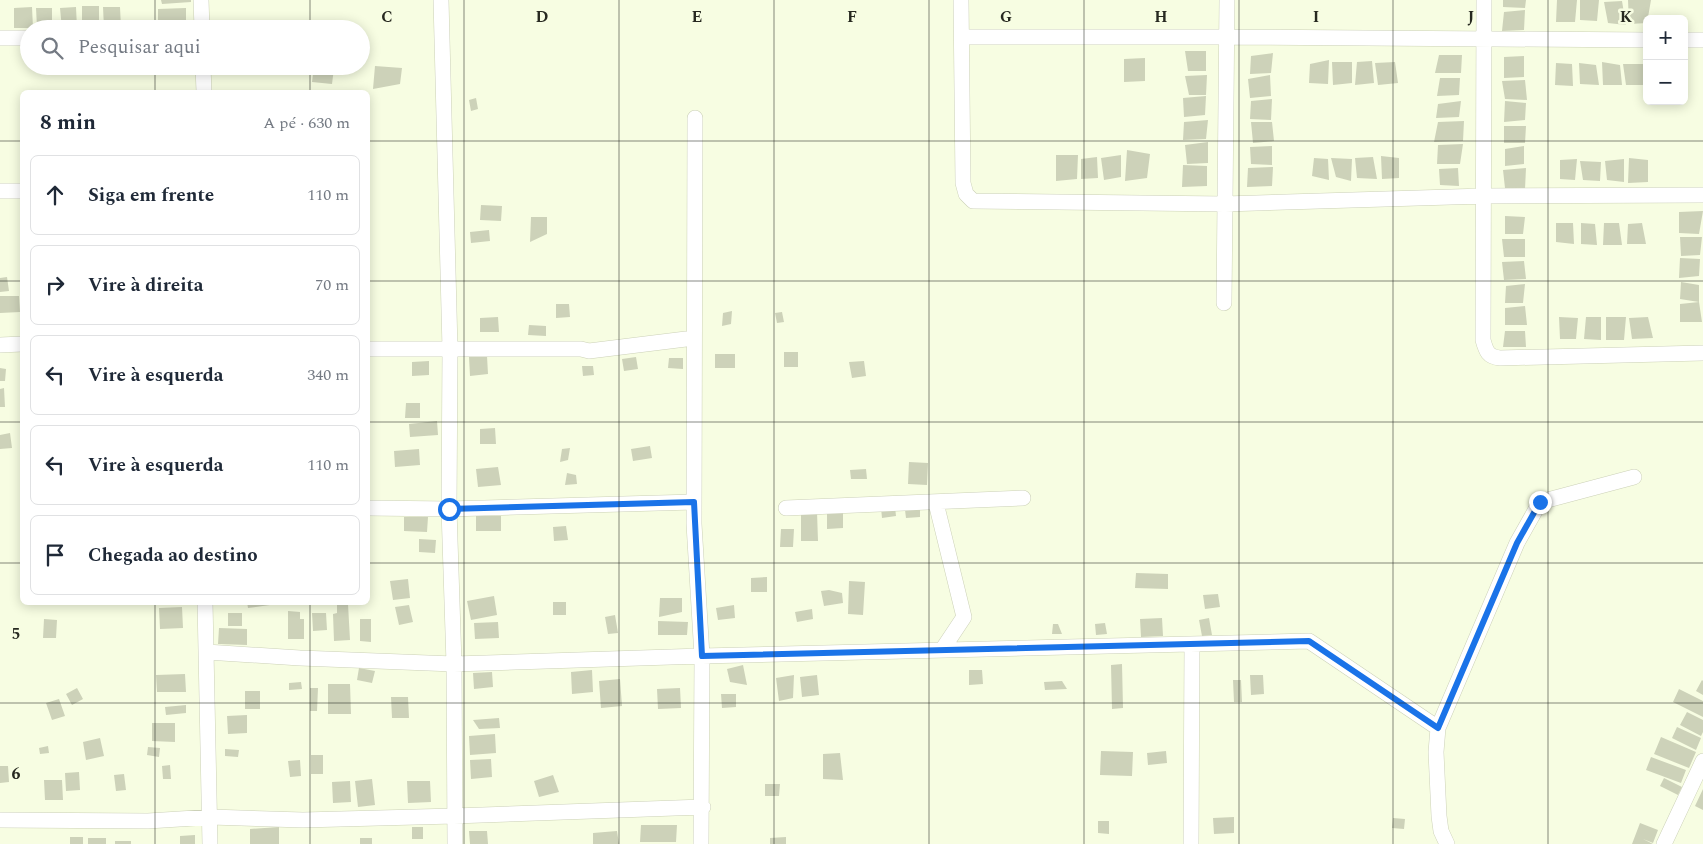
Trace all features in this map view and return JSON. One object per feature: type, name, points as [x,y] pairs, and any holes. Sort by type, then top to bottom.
[{"type":"street","points":[[201,0],[202,20]]},
{"type":"street","points":[[441,0],[450,349],[449,509],[454,664],[454,844]]},
{"type":"street","points":[[961,0],[963,183],[966,194],[973,201],[1225,204],[1484,196],[1703,195]]},
{"type":"street","points":[[1224,304],[1227,0]]},
{"type":"street","points":[[1484,0],[1483,340],[1488,354],[1500,358],[1703,353]]},
{"type":"street","points":[[962,37],[1643,40]]},
{"type":"street","points":[[0,38],[20,38]]},
{"type":"street","points":[[1688,40],[1703,40]]},
{"type":"street","points":[[203,75],[204,90]]},
{"type":"street","points":[[695,118],[694,502],[702,656],[701,844]]},
{"type":"street","points":[[0,190],[20,190]]},
{"type":"street","points":[[370,349],[581,349],[589,351],[694,338]]},
{"type":"street","points":[[0,345],[20,344]]},
{"type":"street","points":[[1447,844],[1441,830],[1439,816],[1436,752],[1437,726],[1517,543],[1540,502],[1634,477]]},
{"type":"street","points":[[786,508],[1023,498]]},
{"type":"street","points":[[370,508],[449,509],[694,502]]},
{"type":"street","points":[[936,503],[964,617],[942,650]]},
{"type":"street","points":[[205,605],[211,817],[210,844]]},
{"type":"street","points":[[206,652],[454,664],[1309,641],[1437,726]]},
{"type":"street","points":[[1191,844],[1192,644]]},
{"type":"street","points":[[1664,844],[1703,761]]},
{"type":"street","points":[[0,820],[148,821],[211,817],[303,820],[702,807]]},
{"type":"building","points":[[161,0],[191,0],[191,2],[162,4]]},
{"type":"building","points":[[1503,0],[1526,0],[1525,8],[1503,7]]},
{"type":"building","points":[[1557,0],[1577,0],[1575,22],[1556,22]]},
{"type":"building","points":[[1580,0],[1599,0],[1597,21],[1580,20]]},
{"type":"building","points":[[1628,0],[1651,0],[1648,15],[1643,15],[1643,23],[1629,24]]},
{"type":"building","points":[[1622,1],[1626,25],[1608,23],[1604,2]]},
{"type":"building","points":[[82,6],[99,6],[99,20],[82,20]]},
{"type":"building","points":[[32,7],[33,20],[20,20],[20,28],[14,28],[14,8]]},
{"type":"building","points":[[76,7],[77,20],[61,20],[60,8]]},
{"type":"building","points":[[103,7],[120,7],[121,20],[104,20]]},
{"type":"building","points":[[36,8],[52,8],[52,20],[37,20]]},
{"type":"building","points":[[186,8],[186,20],[158,20],[158,9]]},
{"type":"building","points":[[1525,10],[1524,30],[1502,31],[1504,12]]},
{"type":"building","points":[[1185,51],[1206,51],[1206,71],[1188,71]]},
{"type":"building","points":[[1273,53],[1271,73],[1250,74],[1251,56]]},
{"type":"building","points":[[1439,55],[1462,55],[1461,73],[1435,73]]},
{"type":"building","points":[[1524,56],[1524,77],[1504,78],[1504,57]]},
{"type":"building","points":[[1145,58],[1145,81],[1124,82],[1124,59]]},
{"type":"building","points":[[1329,60],[1328,84],[1309,83],[1310,64]]},
{"type":"building","points":[[1372,61],[1374,83],[1355,85],[1357,62]]},
{"type":"building","points":[[1332,62],[1352,62],[1352,83],[1333,85]]},
{"type":"building","points":[[1395,62],[1398,83],[1378,85],[1375,63]]},
{"type":"building","points":[[1602,62],[1620,65],[1622,85],[1603,85]]},
{"type":"building","points":[[1556,63],[1572,64],[1573,86],[1555,85]]},
{"type":"building","points":[[1579,63],[1596,65],[1599,85],[1580,84]]},
{"type":"building","points":[[1623,64],[1643,64],[1643,85],[1626,85]]},
{"type":"building","points":[[375,66],[402,68],[400,84],[373,89]]},
{"type":"building","points":[[313,75],[333,75],[332,84],[312,82]]},
{"type":"building","points":[[1207,75],[1206,95],[1189,95],[1185,76]]},
{"type":"building","points":[[1270,75],[1271,96],[1250,98],[1248,79]]},
{"type":"building","points":[[1440,78],[1460,78],[1459,95],[1437,96]]},
{"type":"building","points":[[1525,80],[1527,100],[1505,99],[1502,81]]},
{"type":"building","points":[[1206,96],[1205,115],[1184,117],[1183,98]]},
{"type":"building","points":[[476,98],[478,109],[471,111],[469,100]]},
{"type":"building","points":[[1272,99],[1271,120],[1250,119],[1251,101]]},
{"type":"building","points":[[1461,101],[1459,117],[1436,118],[1438,104]]},
{"type":"building","points":[[1505,101],[1526,103],[1525,120],[1504,122]]},
{"type":"building","points":[[1208,120],[1206,139],[1183,140],[1184,122]]},
{"type":"building","points":[[1464,121],[1463,141],[1434,142],[1438,122]]},
{"type":"building","points":[[1251,122],[1272,122],[1274,141],[1253,143]]},
{"type":"building","points":[[1504,126],[1526,126],[1525,143],[1504,143]]},
{"type":"building","points":[[1208,142],[1208,163],[1187,164],[1185,145]]},
{"type":"building","points":[[1463,144],[1460,164],[1437,164],[1438,145]]},
{"type":"building","points":[[1272,146],[1272,165],[1251,164],[1250,147]]},
{"type":"building","points":[[1524,146],[1524,164],[1505,166],[1505,149]]},
{"type":"building","points":[[1127,150],[1150,154],[1147,178],[1125,181]]},
{"type":"building","points":[[1056,155],[1078,155],[1077,179],[1056,181]]},
{"type":"building","points":[[1121,155],[1121,177],[1104,180],[1101,158]]},
{"type":"building","points":[[1381,156],[1399,158],[1399,178],[1382,179]]},
{"type":"building","points":[[1097,157],[1098,178],[1081,179],[1081,159]]},
{"type":"building","points":[[1373,157],[1377,179],[1357,178],[1355,158]]},
{"type":"building","points":[[1314,158],[1328,159],[1329,180],[1312,176]]},
{"type":"building","points":[[1331,158],[1352,159],[1351,181],[1336,177]]},
{"type":"building","points":[[1629,158],[1648,160],[1648,182],[1628,183]]},
{"type":"building","points":[[1577,159],[1575,180],[1560,179],[1560,160]]},
{"type":"building","points":[[1624,159],[1624,182],[1607,180],[1605,161]]},
{"type":"building","points":[[1580,161],[1601,162],[1600,181],[1583,180]]},
{"type":"building","points":[[1183,165],[1207,166],[1207,186],[1182,187]]},
{"type":"building","points":[[1273,167],[1272,186],[1247,187],[1248,168]]},
{"type":"building","points":[[1458,168],[1459,186],[1440,185],[1439,169]]},
{"type":"building","points":[[1526,168],[1525,189],[1505,188],[1503,170]]},
{"type":"building","points":[[481,205],[502,206],[501,221],[480,220]]},
{"type":"building","points":[[1703,211],[1699,234],[1679,233],[1679,212]]},
{"type":"building","points":[[1505,216],[1525,217],[1523,234],[1505,234]]},
{"type":"building","points":[[531,217],[547,217],[547,234],[530,242]]},
{"type":"building","points":[[1556,223],[1573,223],[1574,244],[1556,242]]},
{"type":"building","points":[[1581,223],[1595,224],[1597,245],[1581,244]]},
{"type":"building","points":[[1604,223],[1619,223],[1622,245],[1603,245]]},
{"type":"building","points":[[1642,223],[1646,244],[1627,244],[1628,224]]},
{"type":"building","points":[[489,230],[490,241],[471,243],[470,232]]},
{"type":"building","points":[[1680,237],[1702,237],[1700,255],[1681,256]]},
{"type":"building","points":[[1502,239],[1525,239],[1525,257],[1504,257]]},
{"type":"building","points":[[1680,258],[1700,259],[1699,276],[1679,278]]},
{"type":"building","points":[[1524,261],[1526,279],[1504,280],[1502,262]]},
{"type":"building","points":[[7,277],[9,291],[0,292],[0,278]]},
{"type":"building","points":[[1681,282],[1699,285],[1699,302],[1680,299]]},
{"type":"building","points":[[1525,284],[1523,303],[1505,303],[1506,286]]},
{"type":"building","points":[[0,296],[19,296],[20,312],[0,313]]},
{"type":"building","points":[[1699,302],[1702,322],[1680,322],[1680,304]]},
{"type":"building","points":[[556,304],[569,304],[570,317],[556,318]]},
{"type":"building","points":[[1525,306],[1527,325],[1505,325],[1505,308]]},
{"type":"building","points":[[732,311],[731,324],[722,326],[723,313]]},
{"type":"building","points":[[782,312],[784,322],[777,323],[775,313]]},
{"type":"building","points":[[498,317],[499,332],[480,332],[480,318]]},
{"type":"building","points":[[1559,317],[1578,318],[1576,339],[1560,339]]},
{"type":"building","points":[[1586,317],[1601,317],[1601,340],[1584,339]]},
{"type":"building","points":[[1606,317],[1626,317],[1624,340],[1606,340]]},
{"type":"building","points":[[1648,317],[1653,338],[1632,339],[1629,318]]},
{"type":"building","points":[[529,325],[546,326],[546,336],[528,335]]},
{"type":"building","points":[[1505,331],[1525,331],[1526,347],[1503,347]]},
{"type":"building","points":[[784,352],[798,352],[798,367],[784,367]]},
{"type":"building","points":[[715,354],[735,354],[735,368],[715,368]]},
{"type":"building","points":[[487,356],[488,374],[470,376],[469,357]]},
{"type":"building","points":[[636,357],[638,369],[624,371],[622,359]]},
{"type":"building","points":[[669,358],[683,358],[683,369],[668,368]]},
{"type":"building","points":[[429,361],[429,375],[412,376],[412,362]]},
{"type":"building","points":[[864,361],[866,376],[852,378],[849,362]]},
{"type":"building","points":[[582,366],[593,366],[594,375],[583,376]]},
{"type":"building","points":[[0,368],[6,369],[5,381],[0,381]]},
{"type":"building","points":[[4,388],[5,407],[0,407],[0,389]]},
{"type":"building","points":[[406,403],[420,403],[420,418],[405,418]]},
{"type":"building","points":[[437,421],[438,435],[410,437],[409,424]]},
{"type":"building","points":[[495,428],[496,444],[480,444],[480,429]]},
{"type":"building","points":[[10,433],[12,448],[0,449],[0,435]]},
{"type":"building","points":[[650,446],[652,458],[633,461],[631,449]]},
{"type":"building","points":[[570,448],[568,460],[560,462],[562,449]]},
{"type":"building","points":[[419,449],[420,465],[395,467],[394,451]]},
{"type":"building","points":[[909,462],[928,463],[927,485],[908,484]]},
{"type":"building","points":[[498,467],[501,485],[478,487],[476,469]]},
{"type":"building","points":[[866,469],[867,479],[851,479],[850,470]]},
{"type":"building","points":[[567,473],[576,475],[577,484],[565,485]]},
{"type":"building","points":[[895,507],[896,516],[882,518],[881,508]]},
{"type":"building","points":[[920,508],[920,517],[906,518],[905,510]]},
{"type":"building","points":[[801,512],[817,512],[818,541],[801,541]]},
{"type":"building","points":[[827,512],[843,512],[843,528],[827,529]]},
{"type":"building","points":[[476,516],[501,516],[501,531],[476,531]]},
{"type":"building","points":[[404,517],[428,517],[427,532],[404,531]]},
{"type":"building","points":[[566,526],[568,540],[554,541],[553,527]]},
{"type":"building","points":[[781,529],[794,529],[793,547],[780,547]]},
{"type":"building","points":[[419,539],[436,540],[435,553],[419,552]]},
{"type":"building","points":[[1136,573],[1168,574],[1168,589],[1135,588]]},
{"type":"building","points":[[767,577],[767,592],[751,592],[751,578]]},
{"type":"building","points":[[408,579],[410,598],[393,600],[390,581]]},
{"type":"building","points":[[849,581],[865,582],[863,615],[848,614]]},
{"type":"building","points":[[829,590],[842,593],[843,603],[824,606],[821,591]]},
{"type":"building","points":[[1218,594],[1220,607],[1205,609],[1203,595]]},
{"type":"building","points":[[494,596],[497,615],[471,620],[467,601]]},
{"type":"building","points":[[660,598],[682,598],[682,612],[659,617]]},
{"type":"building","points":[[553,602],[566,602],[566,615],[553,615]]},
{"type":"building","points":[[248,605],[270,605],[248,608]]},
{"type":"building","points":[[337,605],[348,605],[350,640],[334,641],[333,614],[337,613]]},
{"type":"building","points":[[409,605],[413,622],[399,625],[395,607]]},
{"type":"building","points":[[734,605],[735,618],[718,620],[716,608]]},
{"type":"building","points":[[182,607],[183,628],[160,629],[159,608]]},
{"type":"building","points":[[812,609],[813,619],[797,622],[795,612]]},
{"type":"building","points":[[288,611],[300,612],[300,619],[304,619],[304,639],[288,639]]},
{"type":"building","points":[[228,613],[242,613],[242,626],[228,626]]},
{"type":"building","points":[[312,613],[326,613],[327,630],[313,631]]},
{"type":"building","points":[[615,615],[618,633],[608,634],[605,617]]},
{"type":"building","points":[[1162,618],[1163,636],[1141,637],[1140,619]]},
{"type":"building","points":[[1209,618],[1212,635],[1202,636],[1199,620]]},
{"type":"building","points":[[44,619],[57,620],[56,638],[43,638]]},
{"type":"building","points":[[360,619],[371,619],[371,642],[360,641]]},
{"type":"building","points":[[658,621],[688,622],[687,635],[658,635]]},
{"type":"building","points":[[498,622],[499,638],[475,639],[474,623]]},
{"type":"building","points":[[1105,623],[1107,634],[1096,635],[1095,624]]},
{"type":"building","points":[[1053,624],[1058,624],[1062,634],[1052,634]]},
{"type":"building","points":[[219,628],[247,629],[247,645],[218,644]]},
{"type":"building","points":[[1122,664],[1123,708],[1112,709],[1111,665]]},
{"type":"building","points":[[743,665],[747,685],[730,682],[727,669]]},
{"type":"building","points":[[359,668],[375,671],[372,683],[357,680]]},
{"type":"building","points":[[592,670],[593,692],[572,694],[571,672]]},
{"type":"building","points":[[969,670],[982,670],[983,684],[969,685]]},
{"type":"building","points":[[492,672],[493,687],[474,689],[473,673]]},
{"type":"building","points":[[185,674],[186,692],[157,692],[156,675]]},
{"type":"building","points":[[794,675],[793,698],[779,701],[776,678]]},
{"type":"building","points":[[817,675],[819,695],[802,697],[800,677]]},
{"type":"building","points":[[1250,675],[1263,675],[1264,694],[1251,695]]},
{"type":"building","points":[[620,679],[622,706],[601,708],[599,681]]},
{"type":"building","points":[[1233,680],[1241,680],[1242,702],[1234,702]]},
{"type":"building","points":[[1062,681],[1067,689],[1045,690],[1044,682]]},
{"type":"building","points":[[1703,681],[1703,695],[1696,691]]},
{"type":"building","points":[[301,682],[302,689],[289,690],[289,683]]},
{"type":"building","points":[[328,684],[350,684],[351,714],[328,714]]},
{"type":"building","points":[[77,688],[83,699],[72,705],[66,694]]},
{"type":"building","points":[[310,688],[318,688],[317,711],[310,711]]},
{"type":"building","points":[[680,688],[681,708],[658,709],[657,689]]},
{"type":"building","points":[[1679,689],[1703,701],[1703,717],[1673,702]]},
{"type":"building","points":[[245,691],[260,691],[260,709],[245,709]]},
{"type":"building","points":[[721,694],[736,694],[736,707],[722,708]]},
{"type":"building","points":[[391,697],[408,697],[409,718],[392,718]]},
{"type":"building","points":[[59,699],[65,716],[52,720],[46,703]]},
{"type":"building","points":[[186,705],[186,713],[166,715],[165,707]]},
{"type":"building","points":[[1687,712],[1703,720],[1701,736],[1680,725]]},
{"type":"building","points":[[247,715],[247,733],[228,734],[227,716]]},
{"type":"building","points":[[499,718],[500,728],[479,729],[473,720]]},
{"type":"building","points":[[152,723],[175,723],[175,742],[152,741]]},
{"type":"building","points":[[1677,727],[1701,738],[1696,750],[1672,738]]},
{"type":"building","points":[[495,734],[496,753],[470,755],[469,736]]},
{"type":"building","points":[[1661,737],[1696,752],[1689,768],[1654,754]]},
{"type":"building","points":[[100,738],[104,756],[86,760],[83,742]]},
{"type":"building","points":[[48,746],[49,753],[40,754],[39,748]]},
{"type":"building","points":[[148,747],[160,748],[159,757],[147,755]]},
{"type":"building","points":[[225,749],[239,750],[238,757],[225,756]]},
{"type":"building","points":[[1101,751],[1133,752],[1132,776],[1100,775]]},
{"type":"building","points":[[1166,751],[1167,763],[1148,765],[1147,753]]},
{"type":"building","points":[[840,753],[843,780],[823,779],[823,754]]},
{"type":"building","points":[[311,755],[323,755],[323,774],[311,774]]},
{"type":"building","points":[[1651,757],[1686,770],[1681,783],[1646,770]]},
{"type":"building","points":[[491,759],[492,777],[471,779],[470,760]]},
{"type":"building","points":[[300,760],[301,776],[290,777],[288,761]]},
{"type":"building","points":[[170,765],[171,779],[163,779],[162,766]]},
{"type":"building","points":[[0,766],[8,766],[9,782],[0,783]]},
{"type":"building","points":[[79,772],[80,790],[66,791],[65,773]]},
{"type":"building","points":[[124,774],[126,790],[116,791],[114,775]]},
{"type":"building","points":[[553,775],[559,792],[539,797],[534,781]]},
{"type":"building","points":[[1664,778],[1682,787],[1678,795],[1660,786]]},
{"type":"building","points":[[372,779],[375,805],[358,807],[355,781]]},
{"type":"building","points":[[44,780],[62,780],[63,800],[45,800]]},
{"type":"building","points":[[350,781],[351,802],[333,803],[332,782]]},
{"type":"building","points":[[407,781],[430,781],[431,802],[408,803]]},
{"type":"building","points":[[765,784],[780,784],[779,796],[765,796]]},
{"type":"building","points":[[1703,789],[1703,810],[1695,806]]},
{"type":"building","points":[[1234,817],[1234,833],[1214,834],[1213,818]]},
{"type":"building","points":[[1393,818],[1405,819],[1404,829],[1392,828]]},
{"type":"building","points":[[1098,821],[1109,821],[1109,834],[1098,833]]},
{"type":"building","points":[[1640,823],[1658,830],[1653,843],[1643,839],[1653,844],[1632,844]]},
{"type":"building","points":[[641,825],[677,825],[676,842],[640,842]]},
{"type":"building","points":[[279,827],[279,844],[250,844],[250,829]]},
{"type":"building","points":[[412,827],[423,827],[423,839],[412,839]]},
{"type":"building","points":[[469,831],[487,831],[488,844],[470,844]]},
{"type":"building","points":[[617,831],[619,844],[593,844],[593,833]]},
{"type":"building","points":[[195,835],[195,844],[180,844],[180,836]]},
{"type":"building","points":[[70,837],[83,837],[83,844],[70,844]]},
{"type":"building","points":[[786,837],[786,844],[770,844],[770,838]]},
{"type":"building","points":[[88,838],[106,838],[106,844],[88,844]]},
{"type":"building","points":[[360,838],[372,838],[372,844],[360,844]]},
{"type":"building","points":[[115,841],[131,841],[131,844],[115,844]]},
{"type":"route","points":[[449,509],[694,502],[702,656],[1309,641],[1438,728],[1517,543],[1540,502]]}]
